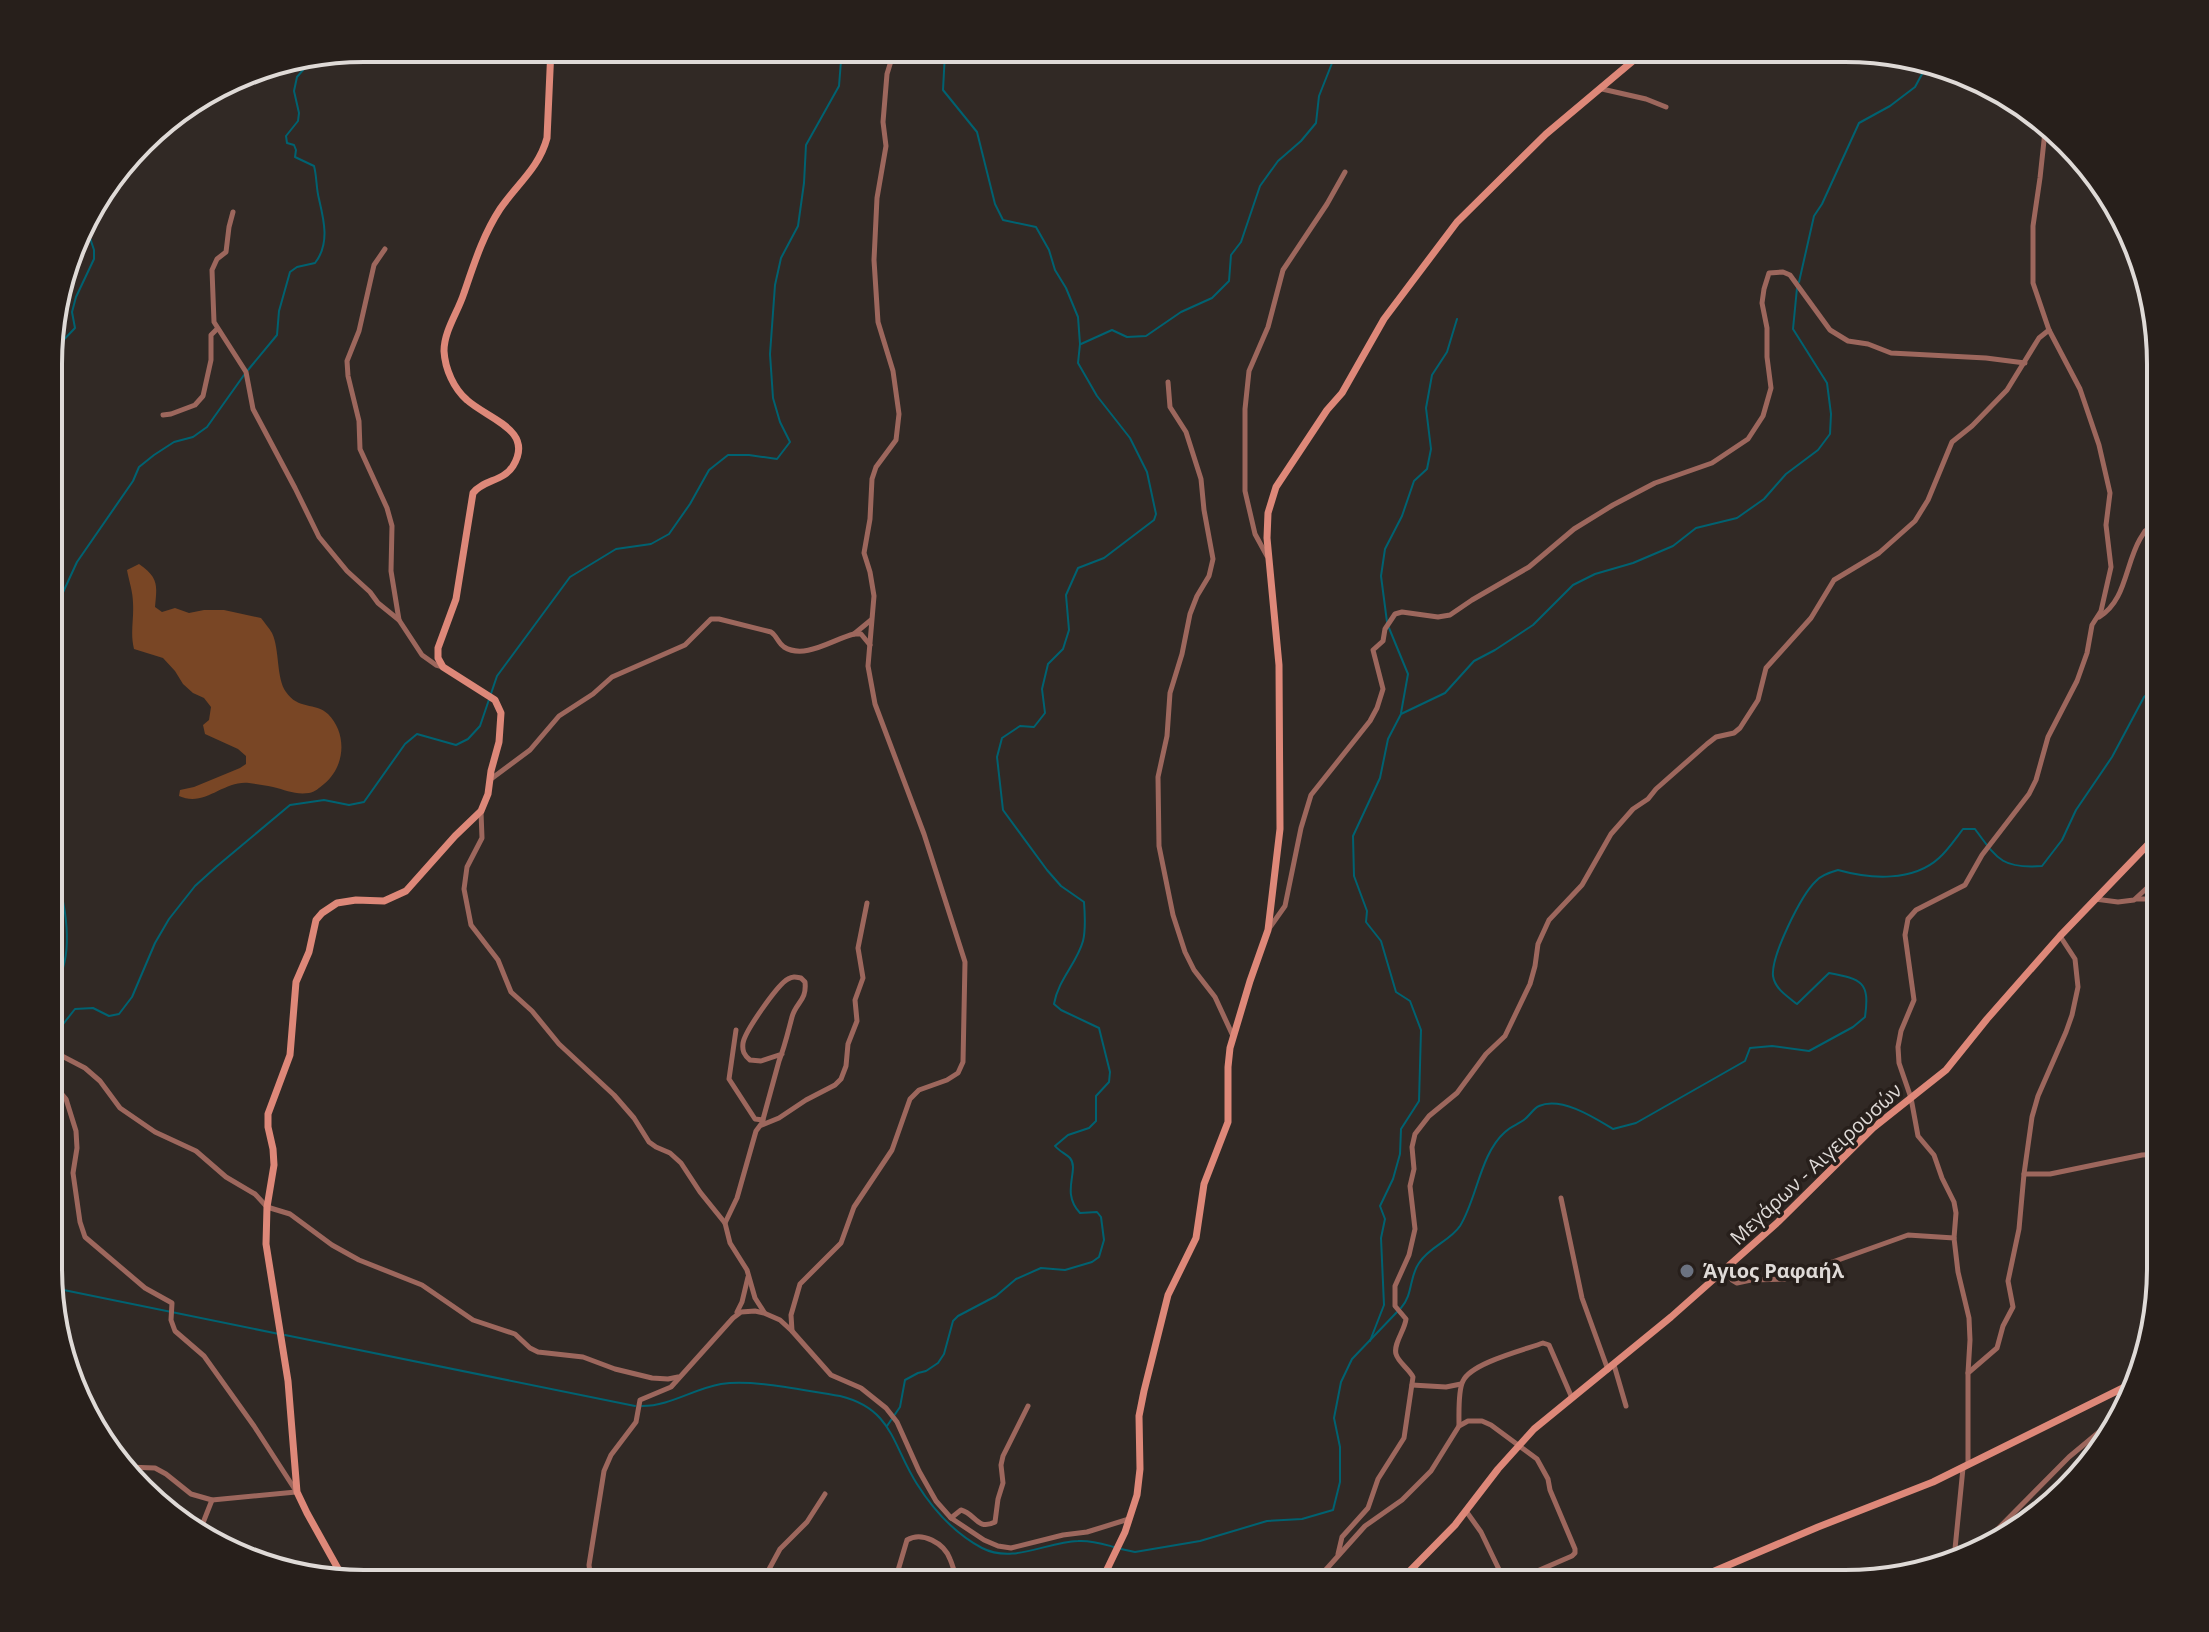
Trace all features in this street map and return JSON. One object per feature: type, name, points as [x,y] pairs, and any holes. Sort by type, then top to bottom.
[{"type":"street","points":[[443,667],[438,658],[438,648],[456,599],[472,496],[478,487],[511,470],[519,445],[512,432],[470,403],[457,389],[446,365],[446,338],[474,261],[491,225],[507,200],[531,173],[545,147],[550,62]]},
{"type":"street","points":[[792,1331],[798,1288],[841,1243],[854,1207],[892,1150],[910,1099],[924,1087],[958,1073],[963,1062],[965,962],[924,834],[875,704],[868,666],[874,591],[864,553],[872,479],[876,467],[894,444],[899,414],[893,371],[878,322],[874,269],[877,198],[886,146],[883,122],[891,62]]},
{"type":"street","points":[[1107,1570],[1125,1532],[1139,1488],[1139,1416],[1160,1324],[1173,1281],[1196,1238],[1207,1174],[1228,1122],[1228,1067],[1233,1037],[1268,930],[1280,829],[1279,665],[1267,557],[1268,513],[1276,487],[1327,410],[1342,393],[1378,330],[1412,280],[1457,222],[1546,134],[1632,62]]},
{"type":"street","points":[[1601,89],[1666,107]]},
{"type":"street","points":[[2045,137],[2034,213],[2033,278],[2049,330],[2080,389],[2096,433],[2109,488],[2106,525],[2111,567],[2098,618]]},
{"type":"street","points":[[1267,557],[1255,534],[1245,491],[1245,409],[1249,371],[1268,327],[1283,270],[1345,172]]},
{"type":"street","points":[[233,212],[226,252],[217,259],[212,270],[214,322],[246,372],[253,409],[319,537],[347,571],[399,620],[422,655],[495,700],[500,708],[499,742],[481,811],[406,891],[384,901],[337,903],[322,913],[316,920],[309,952],[296,982],[290,1055],[268,1114],[274,1165],[267,1207],[266,1244],[290,1394],[297,1492]]},
{"type":"street","points":[[385,249],[374,265],[347,367],[359,421],[360,449],[392,526],[391,571],[399,620]]},
{"type":"street","points":[[1268,930],[1285,906],[1311,795],[1377,708],[1383,685],[1373,650],[1383,641],[1392,616],[1402,612],[1438,617],[1450,615],[1529,567],[1574,529],[1613,505],[1655,483],[1712,463],[1748,439],[1763,416],[1771,388],[1762,303],[1769,273],[1790,275],[1830,330],[1848,341],[1868,344],[1891,353],[2025,363]]},
{"type":"street","points":[[163,415],[195,405],[203,396],[211,360],[211,335],[217,329]]},
{"type":"street","points":[[1338,1554],[1342,1537],[1368,1508],[1376,1482],[1404,1438],[1412,1385],[1411,1371],[1396,1355],[1406,1319],[1394,1303],[1395,1283],[1409,1255],[1415,1229],[1410,1186],[1415,1134],[1429,1116],[1457,1093],[1486,1054],[1505,1036],[1530,984],[1538,944],[1549,920],[1582,885],[1611,834],[1633,809],[1651,797],[1707,744],[1740,728],[1758,700],[1766,668],[1816,611],[1840,575],[1879,553],[1915,521],[1928,500],[1949,446],[1996,402],[2014,380],[2039,338],[2049,330]]},
{"type":"street","points":[[1168,382],[1170,407],[1186,432],[1201,479],[1213,559],[1209,576],[1190,614],[1170,693],[1167,736],[1158,777],[1158,838],[1173,915],[1185,952],[1194,970],[1215,997],[1233,1037]]},
{"type":"street","points":[[1955,1549],[1966,1467],[1969,1318],[1958,1272],[1954,1202],[1934,1155],[1918,1136],[1911,1098],[1899,1063],[1898,1047],[1914,1000],[1905,939],[1908,919],[1921,907],[1965,885],[1982,855],[2024,803],[2036,780],[2048,737],[2077,681],[2087,653],[2092,625],[2117,600],[2140,539],[2147,530]]},
{"type":"street","points":[[490,779],[530,750],[559,716],[593,694],[612,677],[685,645],[711,619],[774,633],[784,647],[797,650],[813,649],[854,634],[872,620]]},
{"type":"street","points":[[854,634],[861,634],[870,645]]},
{"type":"street","points":[[481,811],[482,838],[466,873],[464,900],[471,925],[498,960],[508,988],[559,1044],[614,1095],[649,1142],[679,1160],[725,1223],[730,1243],[749,1276],[755,1298],[764,1313]]},
{"type":"street","name":"Μεγάρων - Αιγειρουσών","points":[[1411,1570],[1466,1511],[1534,1429],[1611,1368],[1725,1269],[1796,1205],[1861,1139],[1946,1070],[2060,936],[2147,845]]},
{"type":"street","points":[[2136,899],[2147,888]]},
{"type":"street","points":[[2094,899],[2118,902],[2147,899]]},
{"type":"street","points":[[736,1030],[729,1079],[755,1119],[762,1123],[779,1118],[835,1085],[846,1066],[848,1044],[857,1021],[856,995],[863,978],[858,948],[867,903]]},
{"type":"street","points":[[1968,1373],[1997,1348],[2003,1326],[2012,1311],[2008,1281],[2019,1229],[2034,1106],[2066,1032],[2076,998],[2077,965],[2060,936]]},
{"type":"street","points":[[725,1223],[736,1202],[754,1137],[762,1123],[782,1054],[794,1011],[805,996],[805,982],[801,978],[786,980],[760,1013],[744,1042],[743,1052],[750,1060],[761,1061],[782,1054]]},
{"type":"street","points":[[62,1056],[85,1068],[100,1081],[120,1108],[155,1132],[196,1151],[226,1177],[255,1194],[267,1207],[290,1214],[359,1260],[426,1287],[473,1320],[515,1334],[534,1351],[583,1357],[652,1378],[680,1376]]},
{"type":"street","points":[[62,1094],[76,1131],[77,1153],[73,1173],[85,1237],[145,1288],[169,1300],[172,1325],[204,1356],[254,1426],[297,1492],[338,1568]]},
{"type":"street","points":[[2024,1174],[2050,1174],[2147,1155]]},
{"type":"street","points":[[1561,1198],[1582,1298],[1626,1406]]},
{"type":"street","points":[[1725,1269],[1737,1283],[1780,1280],[1908,1235],[1954,1238]]},
{"type":"street","points":[[590,1570],[601,1484],[609,1457],[637,1419],[640,1400],[671,1387],[723,1332],[741,1305],[749,1276]]},
{"type":"street","points":[[733,1318],[746,1311],[764,1313],[780,1320],[831,1375],[868,1392],[894,1418],[931,1493],[951,1518],[984,1540],[1011,1548],[1129,1519]]},
{"type":"street","points":[[1459,1426],[1461,1384],[1467,1375],[1543,1343],[1549,1345],[1572,1398]]},
{"type":"street","points":[[1412,1385],[1446,1387],[1461,1384]]},
{"type":"street","points":[[1718,1570],[1966,1467],[2122,1388]]},
{"type":"street","points":[[951,1518],[961,1510],[982,1524],[995,1522],[1003,1483],[1003,1456],[1028,1406]]},
{"type":"street","points":[[1325,1570],[1365,1526],[1402,1500],[1431,1471],[1459,1426],[1468,1421],[1487,1423],[1542,1464],[1575,1551],[1572,1556],[1540,1570]]},
{"type":"street","points":[[2000,1527],[2069,1457],[2098,1433]]},
{"type":"street","points":[[137,1467],[155,1468],[191,1494],[212,1500],[297,1492]]},
{"type":"street","points":[[769,1570],[780,1549],[807,1522],[825,1494]]},
{"type":"street","points":[[203,1523],[212,1500]]},
{"type":"street","points":[[1466,1511],[1481,1532],[1500,1570]]},
{"type":"street","points":[[898,1570],[907,1540],[917,1535],[931,1540],[948,1554],[953,1570]]},
{"type":"street","points":[[1414,1567],[1417,1570]]},
{"type":"shaded area","points":[[139,564],[153,578],[155,607],[162,612],[175,608],[189,613],[224,610],[261,618],[272,633],[286,692],[301,704],[323,710],[338,730],[340,759],[324,784],[313,792],[295,793],[240,783],[197,799],[179,796],[180,790],[240,768],[246,764],[246,756],[205,734],[203,725],[209,720],[211,707],[204,698],[183,684],[163,658],[134,649],[133,599],[127,570]]},
{"type":"waterway","points":[[62,1026],[75,1009],[93,1008],[109,1016],[119,1014],[132,997],[169,919],[195,886],[290,805],[324,800],[349,805],[364,802],[405,744],[417,734],[456,745],[468,739],[480,726],[497,676],[570,577],[616,549],[651,544],[669,534],[709,470],[728,455],[777,459],[790,442],[773,398],[770,354],[775,285],[781,258],[798,226],[806,145],[839,86],[841,62]]},
{"type":"waterway","points":[[887,1426],[900,1407],[905,1380],[938,1363],[944,1354],[953,1321],[958,1316],[996,1296],[1016,1279],[1041,1268],[1065,1270],[1099,1257],[1104,1240],[1101,1217],[1097,1212],[1080,1213],[1074,1205],[1071,1197],[1072,1163],[1055,1146],[1068,1135],[1089,1128],[1096,1121],[1096,1096],[1109,1082],[1110,1072],[1099,1028],[1054,1004],[1059,987],[1083,941],[1084,902],[1061,886],[1003,810],[997,757],[1002,738],[1020,726],[1034,727],[1045,713],[1042,689],[1048,664],[1063,649],[1069,630],[1066,595],[1078,568],[1104,558],[1154,520],[1156,514],[1147,472],[1130,438],[1097,396],[1078,363],[1078,317],[1055,270],[1049,250],[1036,227],[1003,220],[995,204],[977,132],[943,90],[945,62]]},
{"type":"waterway","points":[[1081,344],[1112,330],[1127,337],[1146,336],[1181,312],[1212,298],[1229,281],[1231,255],[1241,242],[1260,186],[1278,161],[1316,123],[1319,96],[1332,62]]},
{"type":"waterway","points":[[248,370],[277,335],[279,311],[290,272],[315,263],[323,248],[324,223],[314,166],[295,157],[294,145],[287,143],[286,136],[298,121],[294,91],[297,77],[305,68]]},
{"type":"waterway","points":[[1799,282],[1814,216],[1859,123],[1890,106],[1915,87],[1923,72]]},
{"type":"waterway","points":[[63,340],[75,328],[72,312],[76,297],[94,259],[90,237]]},
{"type":"waterway","points":[[1370,1341],[1384,1305],[1381,1238],[1385,1219],[1380,1206],[1393,1179],[1400,1154],[1401,1129],[1419,1101],[1421,1030],[1410,1001],[1396,992],[1381,941],[1366,922],[1367,911],[1354,876],[1353,836],[1380,778],[1388,739],[1401,714],[1445,693],[1474,661],[1533,625],[1573,585],[1673,546],[1696,528],[1737,518],[1764,499],[1786,474],[1818,450],[1830,434],[1827,383],[1793,329],[1797,288]]},
{"type":"waterway","points":[[1387,622],[1381,576],[1385,549],[1402,516],[1414,481],[1427,469],[1431,449],[1426,408],[1432,375],[1447,352],[1457,319]]},
{"type":"waterway","points":[[62,594],[77,562],[133,481],[139,467],[174,442],[193,437],[207,427],[244,375]]},
{"type":"waterway","points":[[1389,628],[1408,674],[1401,713]]},
{"type":"waterway","points":[[1401,1308],[1419,1263],[1460,1226],[1484,1164],[1497,1141],[1537,1107],[1548,1104],[1567,1106],[1613,1129],[1636,1123],[1745,1061],[1750,1048],[1772,1046],[1809,1051],[1853,1027],[1865,1017],[1866,1005],[1865,989],[1856,980],[1829,973],[1797,1004],[1774,981],[1777,955],[1788,926],[1816,881],[1838,870],[1877,876],[1917,871],[1939,858],[1963,829],[1975,829],[1995,855],[2009,864],[2042,866],[2062,840],[2076,810],[2112,757],[2147,694]]},
{"type":"waterway","points":[[62,896],[67,941],[62,970]]},
{"type":"waterway","points":[[63,1290],[279,1334]]},
{"type":"waterway","points":[[1121,1549],[1135,1552],[1200,1541],[1267,1521],[1302,1519],[1333,1510],[1340,1482],[1340,1447],[1334,1418],[1341,1382],[1352,1359],[1397,1312]]},
{"type":"waterway","points":[[285,1335],[635,1406]]},
{"type":"waterway","points":[[642,1406],[662,1403],[711,1386],[734,1383],[764,1384],[840,1396],[858,1402],[881,1419],[930,1503],[954,1528],[982,1548],[1006,1554],[1083,1541],[1114,1547]]},
{"type":"place","name":"Άγιος Ραφαήλ","points":[[1687,1271]]}]
